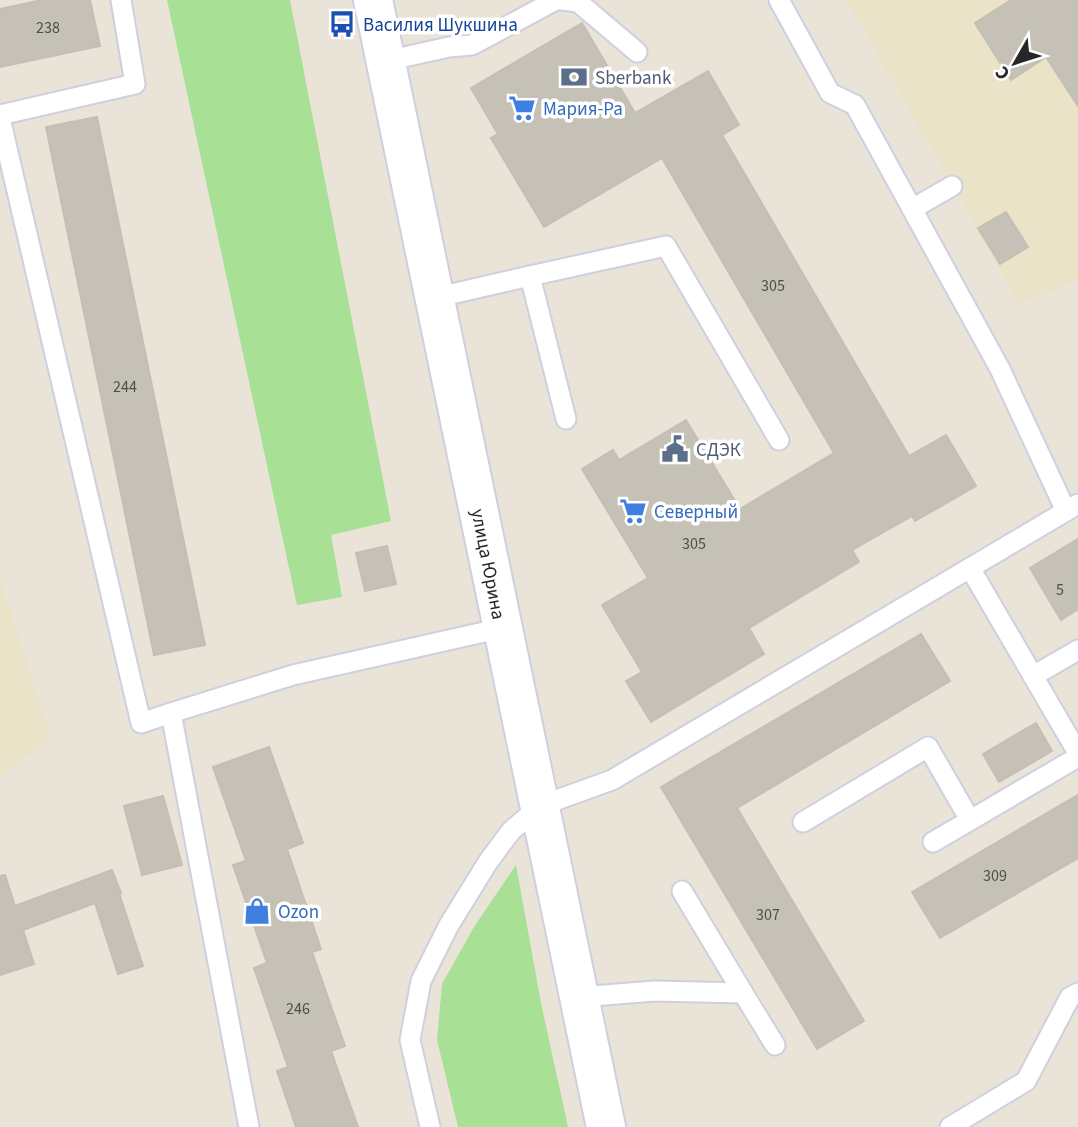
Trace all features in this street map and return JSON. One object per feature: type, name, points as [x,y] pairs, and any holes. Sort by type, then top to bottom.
[{"type":"street","name":"улица Юрина","points":[[373,0],[606,1127]]},
{"type":"lane","points":[[121,0],[135,84],[0,116],[142,723],[293,676],[502,628]]},
{"type":"lane","points":[[386,61],[449,47],[472,45],[556,0]]},
{"type":"lane","points":[[562,0],[578,2],[637,52]]},
{"type":"lane","points":[[430,1127],[410,1040],[421,981],[449,925],[488,862],[511,831],[540,806],[612,780],[1072,507],[1000,369],[855,105],[830,93],[779,0]]},
{"type":"lane","points":[[912,209],[952,186]]},
{"type":"lane","points":[[434,298],[666,246],[779,440]]},
{"type":"lane","points":[[530,276],[566,419]]},
{"type":"lane","points":[[933,842],[1078,755],[970,568]]},
{"type":"lane","points":[[1033,676],[1078,650]]},
{"type":"lane","points":[[171,713],[249,1127]]},
{"type":"lane","points":[[803,822],[928,747],[970,820]]},
{"type":"lane","points":[[682,891],[775,1045]]},
{"type":"lane","points":[[579,997],[655,991],[743,993]]},
{"type":"lane","points":[[950,1127],[1026,1081],[1070,997],[1078,993]]},
{"type":"shaded area","points":[[847,0],[1078,0],[1078,280],[1019,304]]},
{"type":"shaded area","points":[[0,578],[51,738],[0,777]]},
{"type":"green space","points":[[167,0],[290,0],[391,521],[331,535],[342,597],[297,605]]},
{"type":"green space","points":[[516,865],[541,1003],[568,1127],[458,1127],[437,1040],[442,984],[474,927]]},
{"type":"building","points":[[42,0],[90,0],[100,46],[0,67],[0,9]]},
{"type":"building","points":[[1011,0],[1078,0],[1078,106],[1046,57],[1011,80],[975,23]]},
{"type":"building","points":[[582,23],[635,113],[708,71],[739,125],[722,135],[909,456],[946,435],[976,486],[915,521],[912,516],[852,550],[859,562],[749,628],[764,654],[651,722],[626,681],[642,672],[602,605],[648,578],[582,469],[613,450],[619,460],[686,420],[740,509],[834,453],[662,158],[544,227],[491,138],[498,134],[471,88]]},
{"type":"building","points":[[97,117],[205,645],[154,655],[46,127]]},
{"type":"building","points":[[1006,212],[1028,247],[1000,264],[978,228]]},
{"type":"building","points":[[1078,539],[1078,609],[1061,620],[1030,568]]},
{"type":"building","points":[[387,546],[396,584],[365,591],[356,553]]},
{"type":"building","points":[[921,634],[950,681],[737,808],[864,1021],[817,1049],[661,787]]},
{"type":"building","points":[[1036,723],[1052,751],[999,782],[983,754]]},
{"type":"building","points":[[269,747],[303,843],[287,849],[321,949],[312,952],[345,1046],[331,1051],[358,1127],[296,1127],[277,1071],[288,1067],[254,968],[267,963],[233,865],[246,861],[213,767]]},
{"type":"building","points":[[1078,795],[1078,858],[940,938],[912,892]]},
{"type":"building","points":[[163,796],[182,865],[142,875],[124,806]]},
{"type":"building","points":[[112,870],[143,966],[118,974],[95,903],[23,930],[34,964],[0,975],[0,876],[5,875],[15,906]]},
{"type":"place","name":"Василия Шукшина","points":[[342,24]]},
{"type":"place","name":"Sberbank","points":[[574,77]]},
{"type":"place","name":"Мария-Ра","points":[[522,108]]},
{"type":"place","name":"СДЭК","points":[[675,449]]},
{"type":"place","name":"Северный","points":[[633,511]]},
{"type":"place","name":"Ozon","points":[[257,911]]}]
